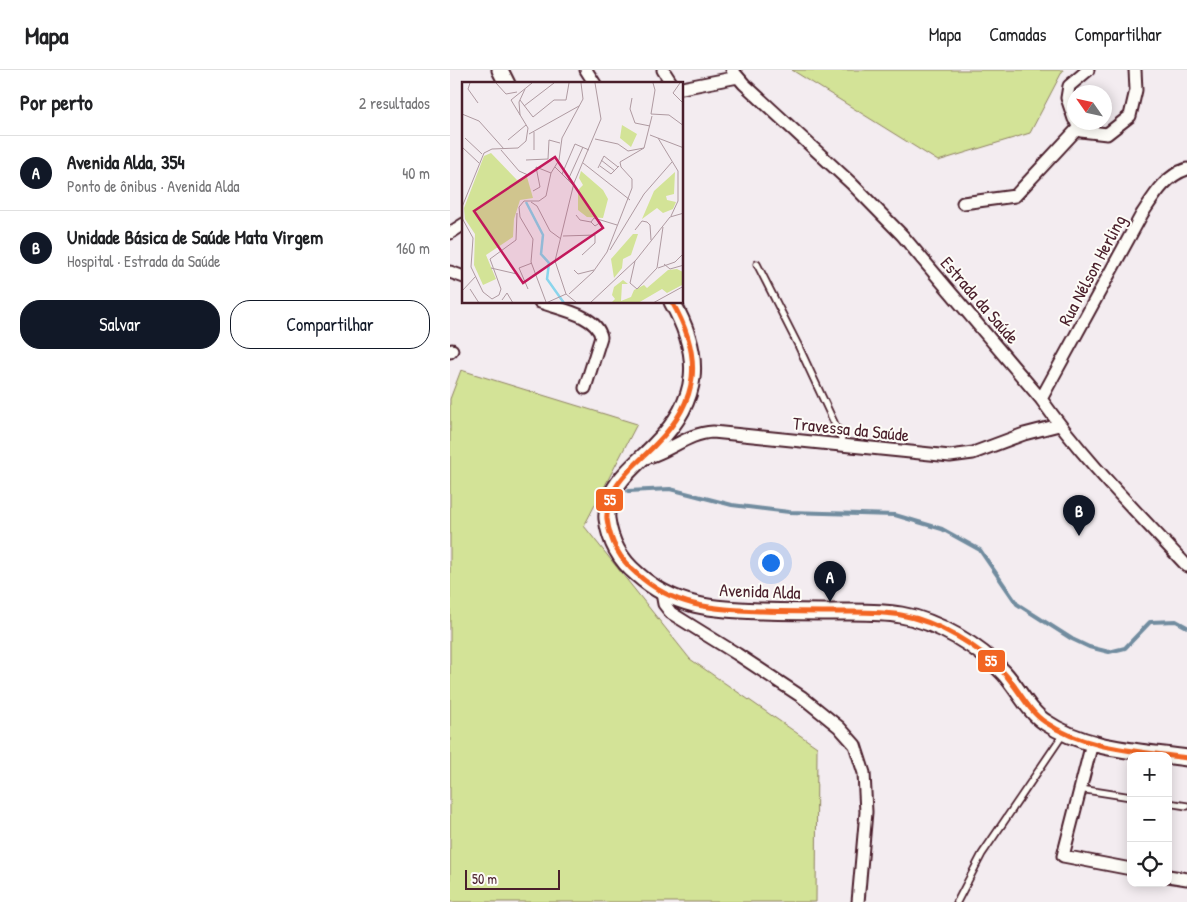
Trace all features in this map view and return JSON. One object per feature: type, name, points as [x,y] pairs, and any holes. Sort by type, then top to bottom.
[{"type":"street","points":[[500,70],[506,82]]},
{"type":"street","points":[[586,70],[594,82]]},
{"type":"street","points":[[664,70],[671,82]]},
{"type":"street","points":[[1070,85],[1088,70]]},
{"type":"street","points":[[1080,130],[1107,134],[1130,116],[1136,90],[1135,70]]},
{"type":"street","points":[[684,87],[735,73]]},
{"type":"street","name":"Estrada da Saúde","points":[[735,73],[851,183],[902,235],[1041,399],[1059,425],[1187,566]]},
{"type":"street","points":[[963,203],[1015,196],[1070,130]]},
{"type":"street","name":"Rua Nélson Herling","points":[[1041,399],[1142,214],[1160,187],[1177,172],[1187,169]]},
{"type":"street","points":[[450,233],[462,225]]},
{"type":"street","points":[[450,272],[462,276]]},
{"type":"street","points":[[546,304],[583,317],[595,323],[600,330],[601,337],[584,388]]},
{"type":"street","name":"Avenida Alda","points":[[673,304],[683,322],[692,352],[693,376],[690,394],[673,427],[616,488],[608,502],[607,516],[611,536],[619,554],[630,568],[662,593],[686,602],[718,610],[882,612],[903,615],[922,621],[947,631],[976,648],[1003,672],[1043,721],[1064,733],[1092,743],[1187,758]]},
{"type":"street","name":"Travessa da Saúde","points":[[642,459],[652,457],[701,432],[950,456],[973,453],[1024,434],[1059,425]]},
{"type":"street","points":[[662,593],[664,604],[671,613],[738,654],[802,697],[839,727],[855,746],[864,773],[866,812],[858,902]]},
{"type":"street","points":[[1092,743],[1063,856],[1127,868]]},
{"type":"street","points":[[1172,877],[1187,879]]},
{"type":"lane","points":[[757,264],[844,446]]},
{"type":"lane","points":[[957,902],[982,854],[1064,733]]},
{"type":"lane","points":[[1080,789],[1127,797]]},
{"type":"lane","points":[[1172,804],[1187,806]]},
{"type":"green space","points":[[792,70],[1063,70],[1030,133],[938,161]]},
{"type":"green space","points":[[461,370],[637,424],[584,526],[690,659],[817,747],[816,902],[450,902],[450,399]]},
{"type":"waterway","points":[[628,491],[670,489],[732,505],[789,512],[895,515],[942,529],[980,550],[1017,604],[1072,639],[1089,647],[1109,652],[1125,648],[1150,622],[1176,621],[1187,627]]},
{"type":"transit line","name":"55","points":[[673,304],[689,341],[692,359],[692,377],[689,394],[671,427],[627,472],[617,485],[608,505],[608,527],[613,542],[631,569],[666,594],[681,600],[711,607],[762,611],[882,613],[915,618],[957,636],[982,653],[1004,673],[1028,706],[1039,717],[1061,731],[1095,744],[1113,748],[1187,758]]},
{"type":"place","name":"Unidade Básica de Saúde Mata Virgem","points":[[1079,536]]},
{"type":"place","name":"Avenida Alda, 354","points":[[830,602]]}]
